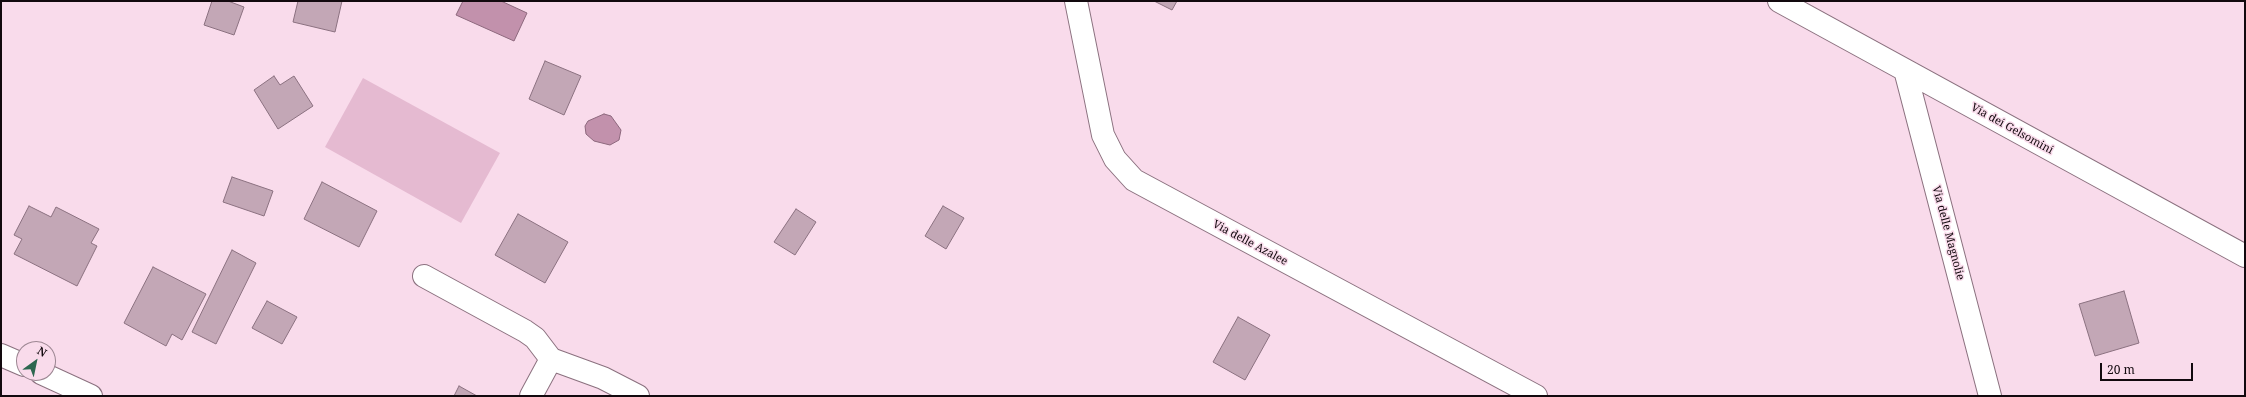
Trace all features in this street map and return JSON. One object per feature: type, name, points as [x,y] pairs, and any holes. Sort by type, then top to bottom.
[{"type":"street","name":"Via delle Azalee","points":[[1076,1],[1103,136],[1115,160],[1129,175],[1142,185],[1536,396]]},
{"type":"street","name":"Via dei Gelsomini","points":[[1779,1],[2245,256]]},
{"type":"street","name":"Via delle Magnolie","points":[[1905,70],[1990,396]]},
{"type":"street","points":[[424,276],[525,331],[535,338],[551,359],[603,378],[638,396]]},
{"type":"street","points":[[1,355],[16,362]]},
{"type":"street","points":[[531,396],[551,359]]},
{"type":"street","points":[[56,380],[91,396]]},
{"type":"shaded area","points":[[463,1],[501,1],[527,13],[514,41],[456,15]]},
{"type":"shaded area","points":[[363,78],[500,153],[461,223],[325,147]]},
{"type":"shaded area","points":[[604,114],[611,116],[621,130],[619,140],[610,145],[594,141],[586,134],[585,126],[588,121]]},
{"type":"building","points":[[212,1],[228,1],[244,7],[234,35],[204,25]]},
{"type":"building","points":[[298,1],[342,1],[335,32],[293,22]]},
{"type":"building","points":[[1154,1],[1177,1],[1172,10]]},
{"type":"building","points":[[545,61],[581,76],[564,115],[529,99]]},
{"type":"building","points":[[274,76],[280,85],[294,76],[313,106],[278,129],[254,90]]},
{"type":"building","points":[[232,177],[273,191],[264,216],[223,202]]},
{"type":"building","points":[[322,182],[377,211],[359,247],[304,219]]},
{"type":"building","points":[[29,206],[51,217],[56,207],[99,229],[91,243],[97,246],[77,286],[14,254],[22,239],[14,235]]},
{"type":"building","points":[[943,206],[964,218],[946,249],[925,236]]},
{"type":"building","points":[[796,209],[816,222],[795,255],[774,242]]},
{"type":"building","points":[[518,214],[568,242],[545,283],[495,255]]},
{"type":"building","points":[[232,250],[256,263],[216,344],[192,332]]},
{"type":"building","points":[[153,267],[206,294],[182,340],[172,334],[166,346],[124,323]]},
{"type":"building","points":[[2124,291],[2139,343],[2095,356],[2079,304]]},
{"type":"building","points":[[267,301],[297,317],[282,344],[252,328]]},
{"type":"building","points":[[1238,317],[1270,335],[1245,380],[1213,362]]},
{"type":"building","points":[[459,386],[477,396],[454,396]]}]
